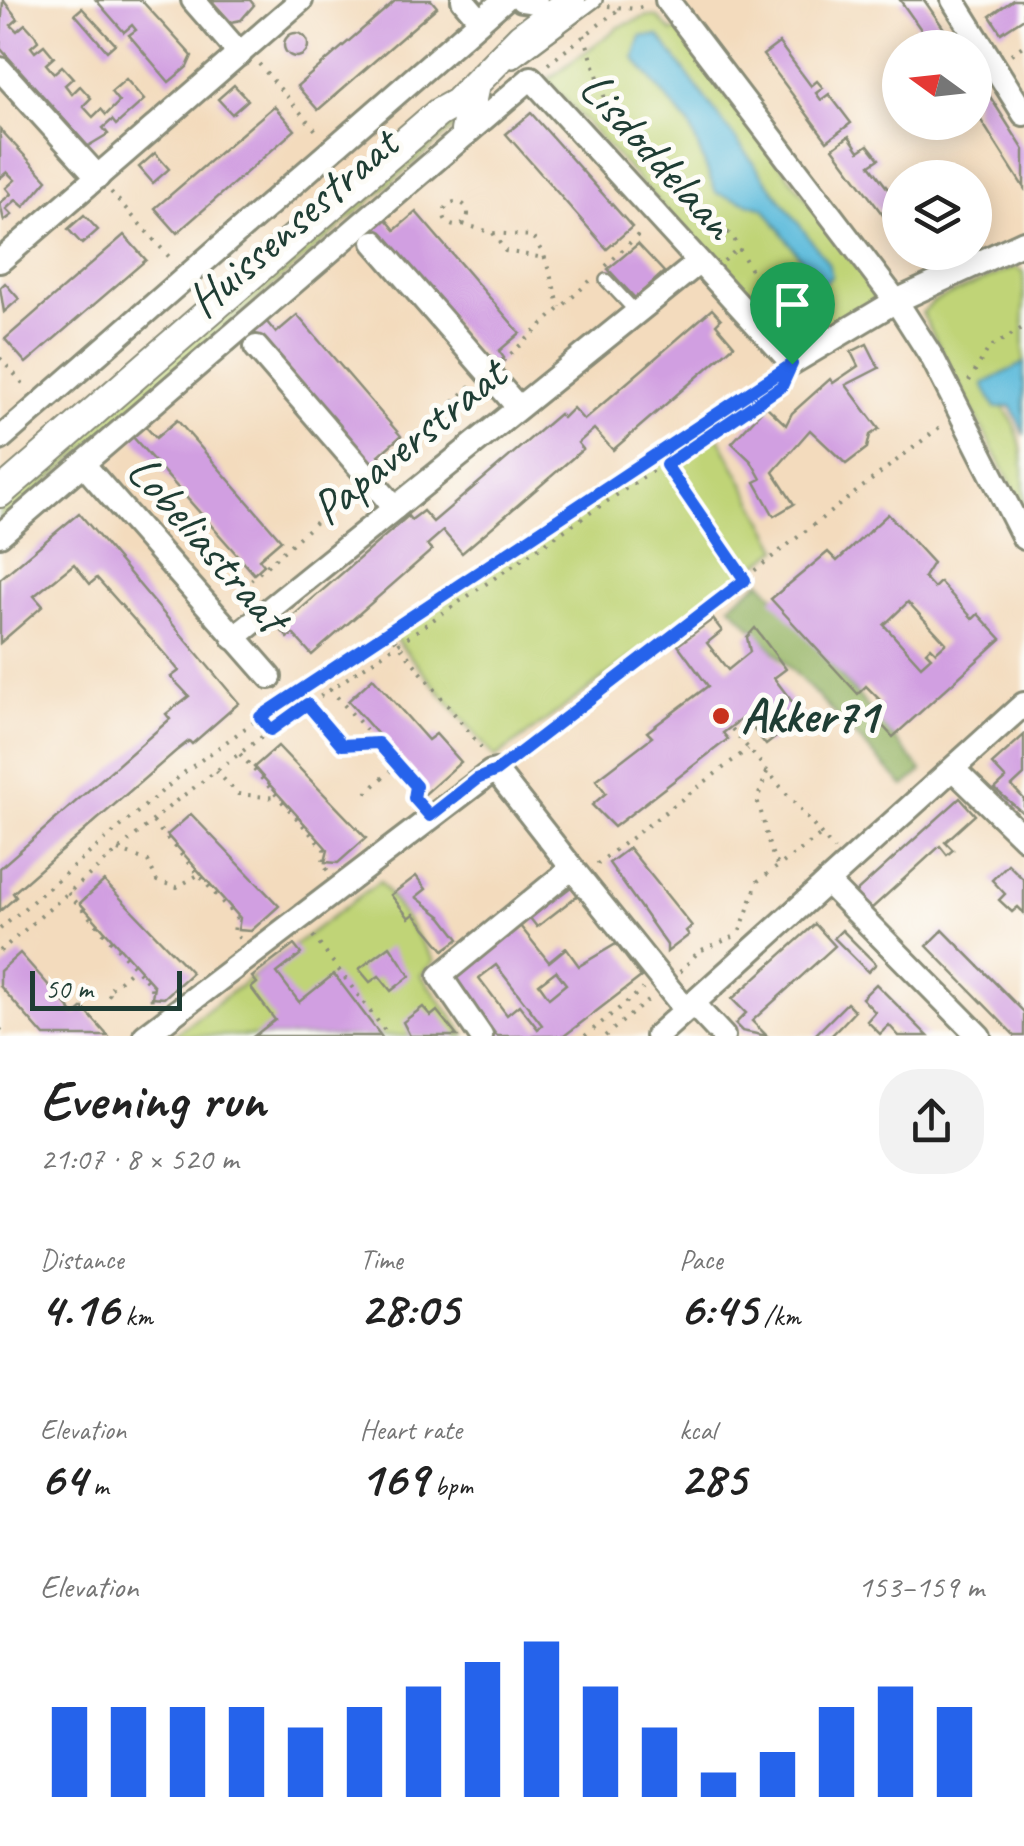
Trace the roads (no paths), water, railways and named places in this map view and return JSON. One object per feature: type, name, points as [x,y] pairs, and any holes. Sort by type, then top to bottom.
[{"type":"street","points":[[193,0],[243,52]]},
{"type":"street","points":[[0,261],[301,0]]},
{"type":"street","points":[[463,0],[480,20]]},
{"type":"street","name":"Huissensestraat","points":[[0,438],[504,0]]},
{"type":"street","name":"Huissensestraat","points":[[0,493],[475,85],[521,37],[570,0]]},
{"type":"street","name":"Lisdoddelaan","points":[[667,0],[896,301],[956,403],[1024,538]]},
{"type":"street","points":[[952,0],[1024,114]]},
{"type":"street","name":"Huissensestraat","points":[[438,113],[450,92],[532,1]]},
{"type":"street","points":[[0,69],[98,177]]},
{"type":"street","name":"Huissensestraat","points":[[0,535],[464,131],[531,78]]},
{"type":"street","name":"Lisdoddelaan","points":[[531,78],[792,364],[896,301]]},
{"type":"street","points":[[464,131],[475,85]]},
{"type":"street","points":[[374,242],[518,406]]},
{"type":"street","points":[[896,301],[1024,242]]},
{"type":"street","name":"Papaverstraat","points":[[234,638],[698,264]]},
{"type":"street","points":[[256,347],[394,508]]},
{"type":"street","name":"Lobeliastraat","points":[[83,464],[270,677]]},
{"type":"street","points":[[658,1036],[1024,704]]},
{"type":"street","points":[[953,769],[1024,838]]},
{"type":"street","points":[[154,1029],[477,779],[496,771],[662,982],[724,1036]]},
{"type":"street","points":[[481,1036],[440,976],[575,874]]},
{"type":"street","points":[[827,882],[980,1036]]},
{"type":"lane","name":"Huissensestraat","points":[[475,85],[596,0]]},
{"type":"lane","points":[[606,280],[637,312]]},
{"type":"water","points":[[641,36],[659,36],[828,263],[832,276],[821,286],[764,208],[716,193],[690,126],[634,58]]},
{"type":"water","points":[[1024,363],[1024,435],[1011,406],[995,408],[983,384]]},
{"type":"place","name":"Akker71","points":[[721,716]]}]
